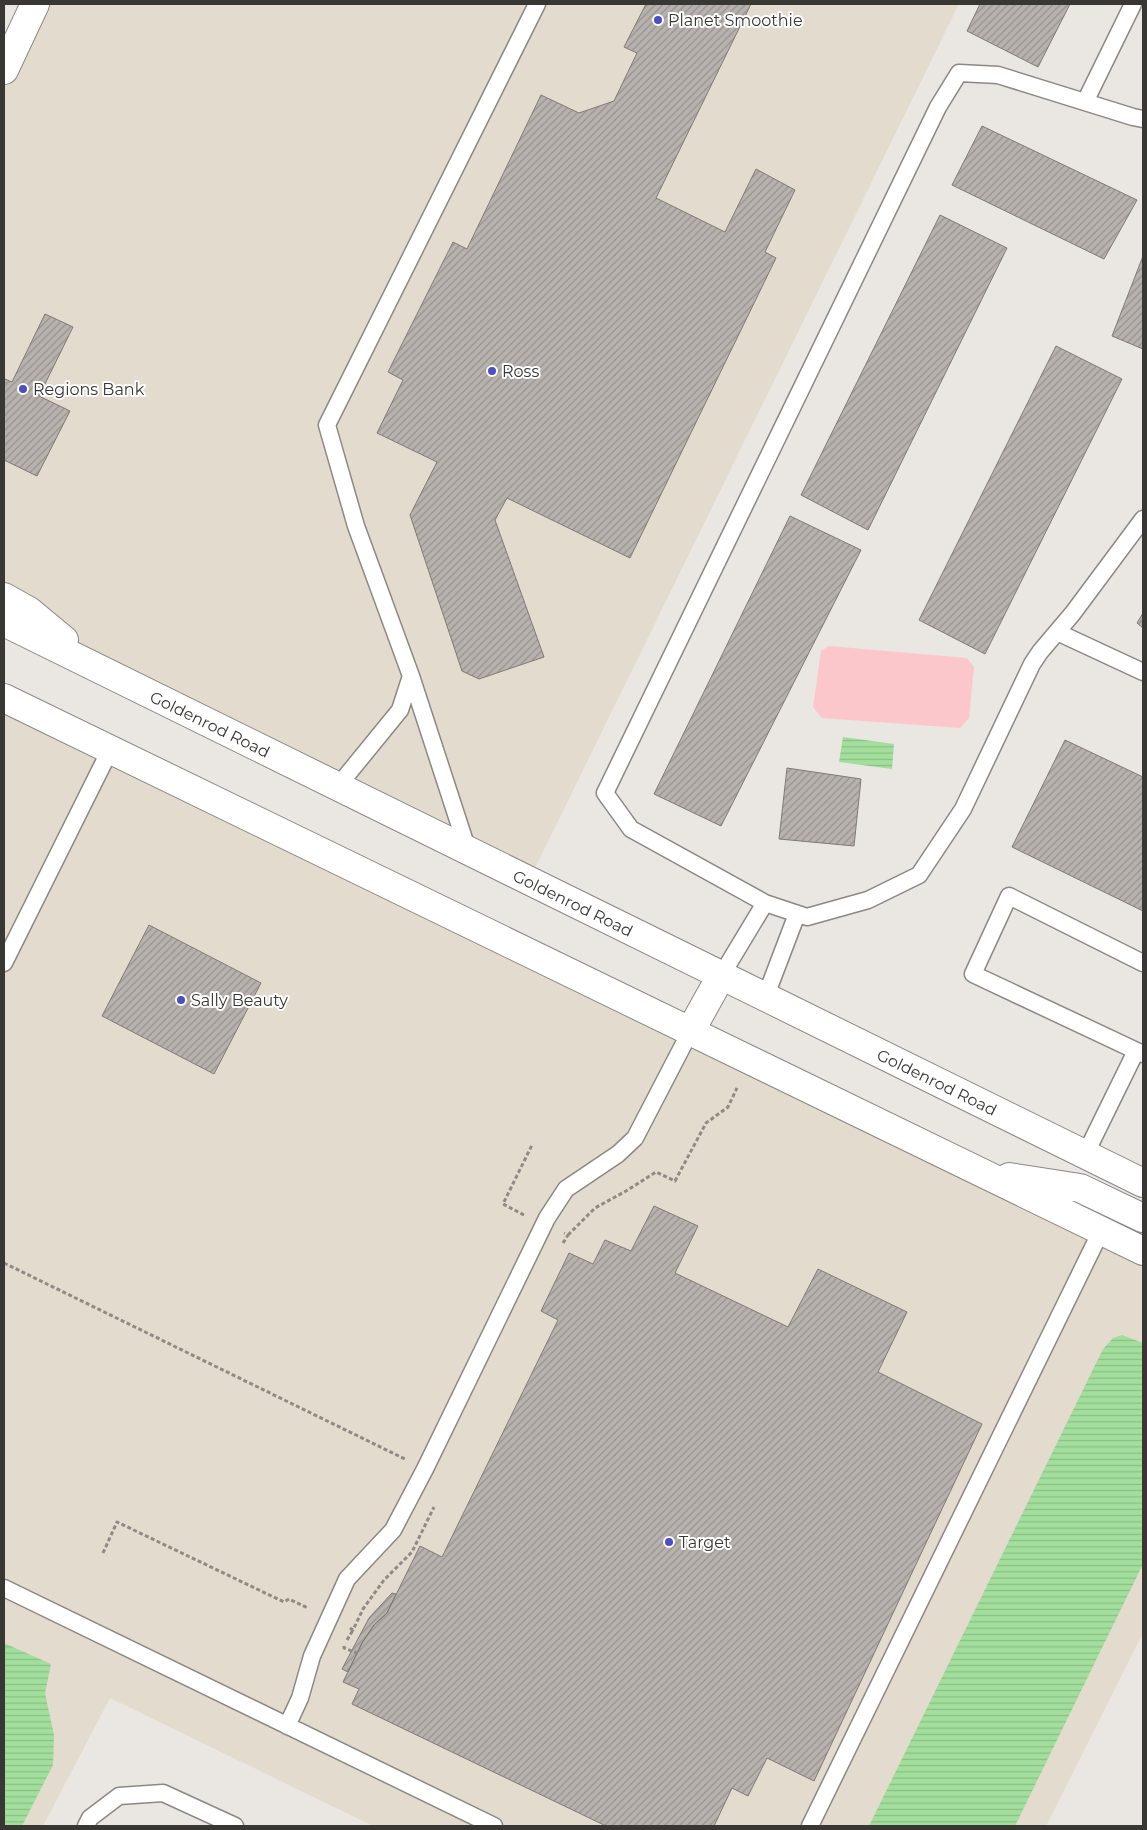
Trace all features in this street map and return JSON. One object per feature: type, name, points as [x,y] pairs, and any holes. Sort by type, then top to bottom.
[{"type":"main road","points":[[4,70],[34,4]]},
{"type":"main road","points":[[4,597],[29,611],[100,670]]},
{"type":"main road","name":"Goldenrod Road","points":[[4,622],[1143,1183]]},
{"type":"main road","points":[[4,698],[1143,1251]]},
{"type":"main road","points":[[691,1030],[720,976]]},
{"type":"main road","points":[[981,1172],[1080,1188],[1143,1218]]},
{"type":"lane","points":[[468,851],[411,676],[356,526],[327,425],[537,4]]},
{"type":"lane","points":[[1085,102],[1133,4]]},
{"type":"lane","points":[[1143,119],[998,75],[959,73],[938,107],[605,793],[632,829],[765,903],[807,917],[868,900],[919,875],[964,809],[1032,664],[1073,614],[1143,518]]},
{"type":"lane","points":[[1057,632],[1143,672]]},
{"type":"lane","points":[[338,786],[400,710],[411,676]]},
{"type":"lane","points":[[4,963],[110,750]]},
{"type":"lane","points":[[1085,1155],[1140,1052],[973,974],[1009,896],[1143,963]]},
{"type":"lane","points":[[720,976],[765,903]]},
{"type":"lane","points":[[765,998],[797,914]]},
{"type":"lane","points":[[286,1726],[300,1698],[312,1656],[347,1579],[393,1530],[425,1469],[544,1224],[566,1189],[618,1154],[634,1138],[691,1030]]},
{"type":"lane","points":[[810,1826],[1101,1231]]},
{"type":"lane","points":[[4,1588],[494,1826]]},
{"type":"lane","points":[[86,1826],[90,1818],[120,1796],[163,1793],[235,1826]]},
{"type":"path","points":[[560,1248],[568,1235],[595,1208],[656,1172],[675,1182],[706,1122],[728,1107],[736,1088]]},
{"type":"path","points":[[532,1145],[503,1204],[568,1235]]},
{"type":"path","points":[[4,1263],[425,1469]]},
{"type":"path","points":[[356,1653],[344,1648],[363,1609],[384,1580],[412,1552],[436,1504]]},
{"type":"path","points":[[103,1553],[117,1522],[284,1602],[289,1599],[353,1630]]},
{"type":"shaded area","points":[[25,4],[959,4],[535,868],[4,613],[4,45]]},
{"type":"shaded area","points":[[829,646],[967,658],[974,667],[969,718],[960,728],[822,718],[813,707],[821,651]]},
{"type":"shaded area","points":[[4,700],[1143,1257],[1143,1633],[1046,1826],[373,1826],[110,1698],[43,1826],[4,1826]]},
{"type":"shaded area","points":[[843,737],[894,744],[892,769],[839,762]]},
{"type":"shaded area","points":[[1122,1335],[1143,1343],[1143,1564],[1015,1826],[869,1826],[1103,1349],[1113,1338]]},
{"type":"shaded area","points":[[4,1643],[51,1664],[45,1693],[54,1735],[53,1765],[22,1826],[4,1826]]},
{"type":"building","points":[[646,4],[751,4],[656,198],[725,232],[756,169],[795,190],[765,252],[776,258],[630,558],[507,498],[495,520],[544,657],[479,679],[462,671],[410,515],[437,462],[377,433],[403,380],[388,372],[453,242],[467,249],[541,95],[579,113],[614,101],[637,53],[624,47]]},
{"type":"building","points":[[980,4],[1070,4],[1038,67],[967,31]]},
{"type":"building","points":[[982,126],[1137,200],[1104,259],[952,185]]},
{"type":"building","points":[[940,215],[1007,248],[868,530],[801,495]]},
{"type":"building","points":[[1143,256],[1143,349],[1112,336]]},
{"type":"building","name":"Regions Bank","points":[[45,314],[73,327],[39,396],[70,411],[37,476],[4,460],[4,381],[5,379],[12,382]]},
{"type":"building","points":[[1056,346],[1122,379],[985,654],[919,620]]},
{"type":"building","points":[[790,516],[861,550],[721,826],[654,794]]},
{"type":"building","points":[[1143,613],[1143,628],[1137,623]]},
{"type":"building","points":[[1065,740],[1143,777],[1143,911],[1012,847]]},
{"type":"building","points":[[787,768],[861,779],[854,846],[779,839]]},
{"type":"building","name":"Sally Beauty","points":[[149,925],[261,983],[214,1074],[102,1016]]},
{"type":"building","points":[[654,1206],[698,1226],[675,1273],[788,1327],[818,1269],[907,1312],[878,1372],[982,1424],[814,1781],[767,1758],[748,1796],[732,1788],[714,1826],[606,1826],[352,1704],[359,1689],[343,1682],[362,1643],[374,1625],[387,1613],[420,1546],[442,1557],[558,1320],[541,1311],[569,1253],[593,1264],[605,1240],[631,1251]]},
{"type":"building","points":[[392,1593],[396,1594],[387,1613],[374,1625],[362,1643],[348,1672],[342,1669],[369,1618]]},
{"type":"place","name":"Planet Smoothie","points":[[658,20]]},
{"type":"place","name":"Ross","points":[[492,371]]},
{"type":"place","name":"Regions Bank","points":[[23,389]]},
{"type":"place","name":"Sally Beauty","points":[[181,1000]]},
{"type":"place","name":"Target","points":[[669,1542]]}]
